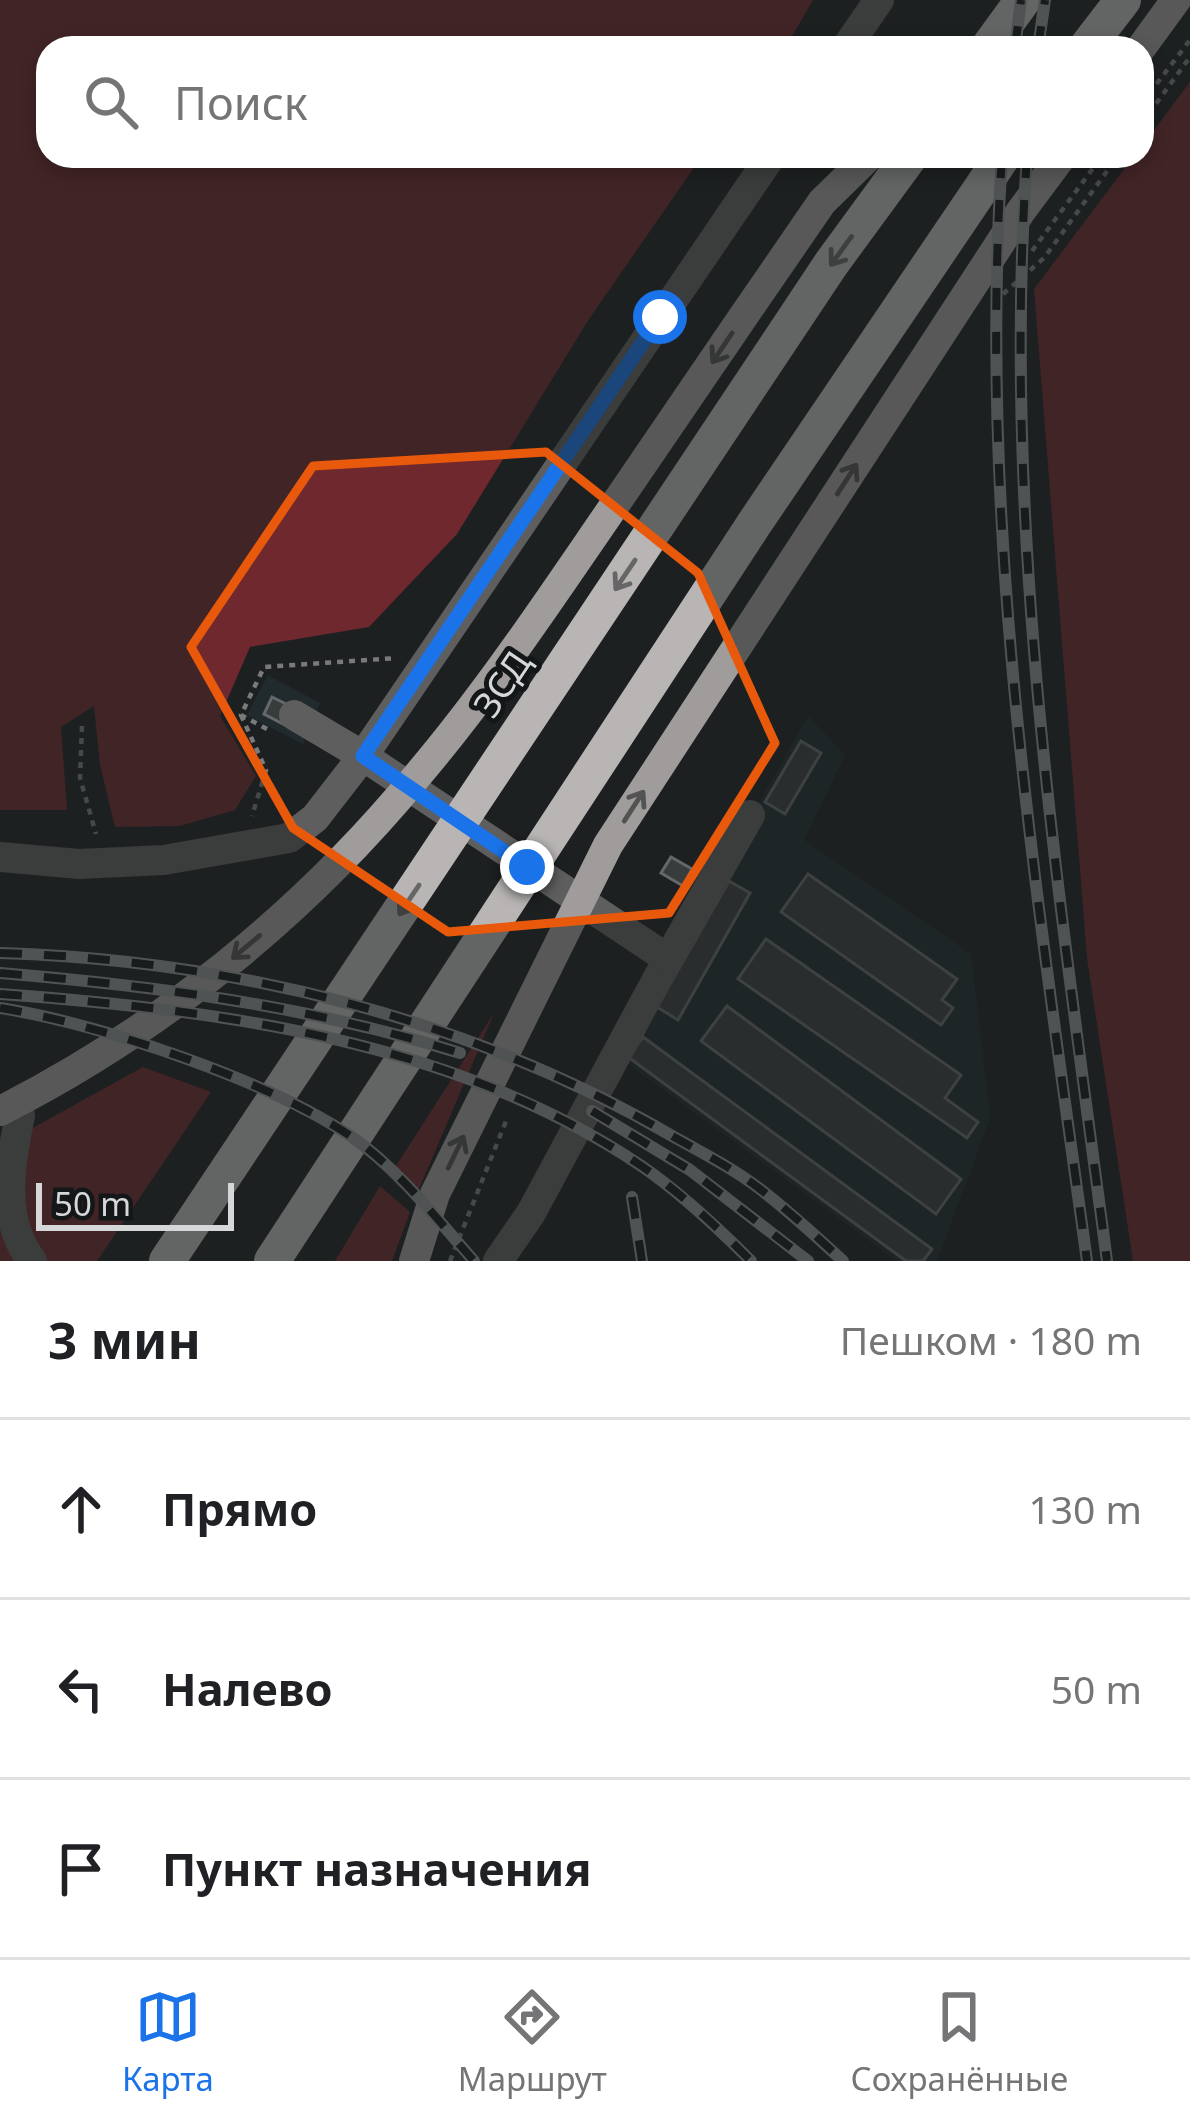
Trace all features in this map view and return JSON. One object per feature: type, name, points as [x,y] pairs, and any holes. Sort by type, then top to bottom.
[{"type":"highway","points":[[1095,36],[1123,0]]},
{"type":"highway","name":"ЗСД","points":[[167,1261],[831,264],[901,168]]},
{"type":"highway","points":[[272,1261],[754,524],[995,168]]},
{"type":"main road","points":[[1150,36],[1176,0]]},
{"type":"main road","points":[[10,1113],[109,1052],[254,941],[414,781],[512,656],[822,202],[857,168]]},
{"type":"main road","points":[[414,1261],[435,1194],[608,845],[1053,168]]},
{"type":"street","points":[[854,36],[879,0]]},
{"type":"street","points":[[0,857],[104,863],[164,860],[289,838],[315,818],[363,756],[763,168]]},
{"type":"street","points":[[294,715],[668,959]]},
{"type":"street","points":[[498,1261],[532,1214],[750,815]]},
{"type":"street","points":[[10,1113],[5,1192],[15,1242],[32,1261]]},
{"type":"path","points":[[1154,87],[1190,40]]},
{"type":"path","points":[[1154,106],[1190,57]]},
{"type":"path","points":[[1093,168],[998,297],[1044,258],[1109,168]]},
{"type":"path","points":[[241,847],[266,770],[242,716]]},
{"type":"path","points":[[82,726],[80,778],[104,863]]},
{"type":"path","points":[[450,1261],[508,1117]]},
{"type":"highlighted area","points":[[546,452],[698,573],[775,743],[669,913],[448,932],[293,828],[191,647],[313,466]]},
{"type":"shaded area","points":[[0,0],[813,0],[792,36],[36,36],[36,168],[694,168],[589,319],[457,534],[369,627],[250,647],[220,716],[256,776],[235,810],[180,826],[115,827],[100,765],[94,706],[61,727],[67,810],[0,810]]},
{"type":"shaded area","points":[[1190,82],[1190,1261],[1133,1261],[1087,958],[1034,289],[1125,168],[1154,168],[1154,130]]},
{"type":"shaded area","points":[[268,675],[320,703],[303,744],[247,715]]},
{"type":"shaded area","points":[[808,716],[845,755],[804,840],[971,954],[990,1118],[937,1261],[897,1261],[616,1055]]},
{"type":"shaded area","points":[[494,1013],[419,1189],[394,1169]]},
{"type":"shaded area","points":[[143,1067],[211,1092],[97,1261],[0,1261],[0,1146]]},
{"type":"shaded area","points":[[380,1186],[410,1212],[392,1261],[335,1261]]},
{"type":"building","points":[[272,697],[292,707],[283,724],[264,714]]},
{"type":"building","points":[[801,741],[821,753],[785,814],[765,802]]},
{"type":"building","points":[[671,857],[692,869],[683,886],[661,873]]},
{"type":"building","points":[[808,874],[957,979],[942,1000],[953,1008],[941,1025],[781,912]]},
{"type":"building","points":[[729,881],[750,893],[678,1020],[657,1007]]},
{"type":"building","points":[[766,939],[961,1075],[945,1098],[978,1122],[967,1138],[738,979]]},
{"type":"building","points":[[727,1006],[961,1179],[936,1214],[701,1041]]},
{"type":"building","points":[[643,1037],[932,1249],[923,1261],[906,1261],[628,1057]]},
{"type":"railway","points":[[1016,36],[1021,0]]},
{"type":"railway","points":[[1040,36],[1045,0]]},
{"type":"railway","points":[[1001,168],[996,295],[1005,572],[1032,848],[1087,1261]]},
{"type":"railway","points":[[1026,168],[1021,295],[1028,572],[1054,848],[1107,1261]]},
{"type":"railway","points":[[0,953],[88,958],[262,983],[349,1003],[516,1059],[597,1096],[740,1175],[843,1261]]},
{"type":"railway","points":[[0,973],[117,984],[290,1010],[460,1053]]},
{"type":"railway","points":[[0,994],[250,1022],[413,1060],[492,1088],[568,1122],[640,1165],[698,1210],[751,1261]]},
{"type":"railway","points":[[0,1008],[85,1027],[182,1057],[317,1116],[385,1164],[474,1261]]},
{"type":"railway","points":[[592,1111],[690,1170],[808,1261]]},
{"type":"railway","points":[[632,1197],[642,1261]]},
{"type":"route","points":[[527,867],[363,756],[660,317]]}]
